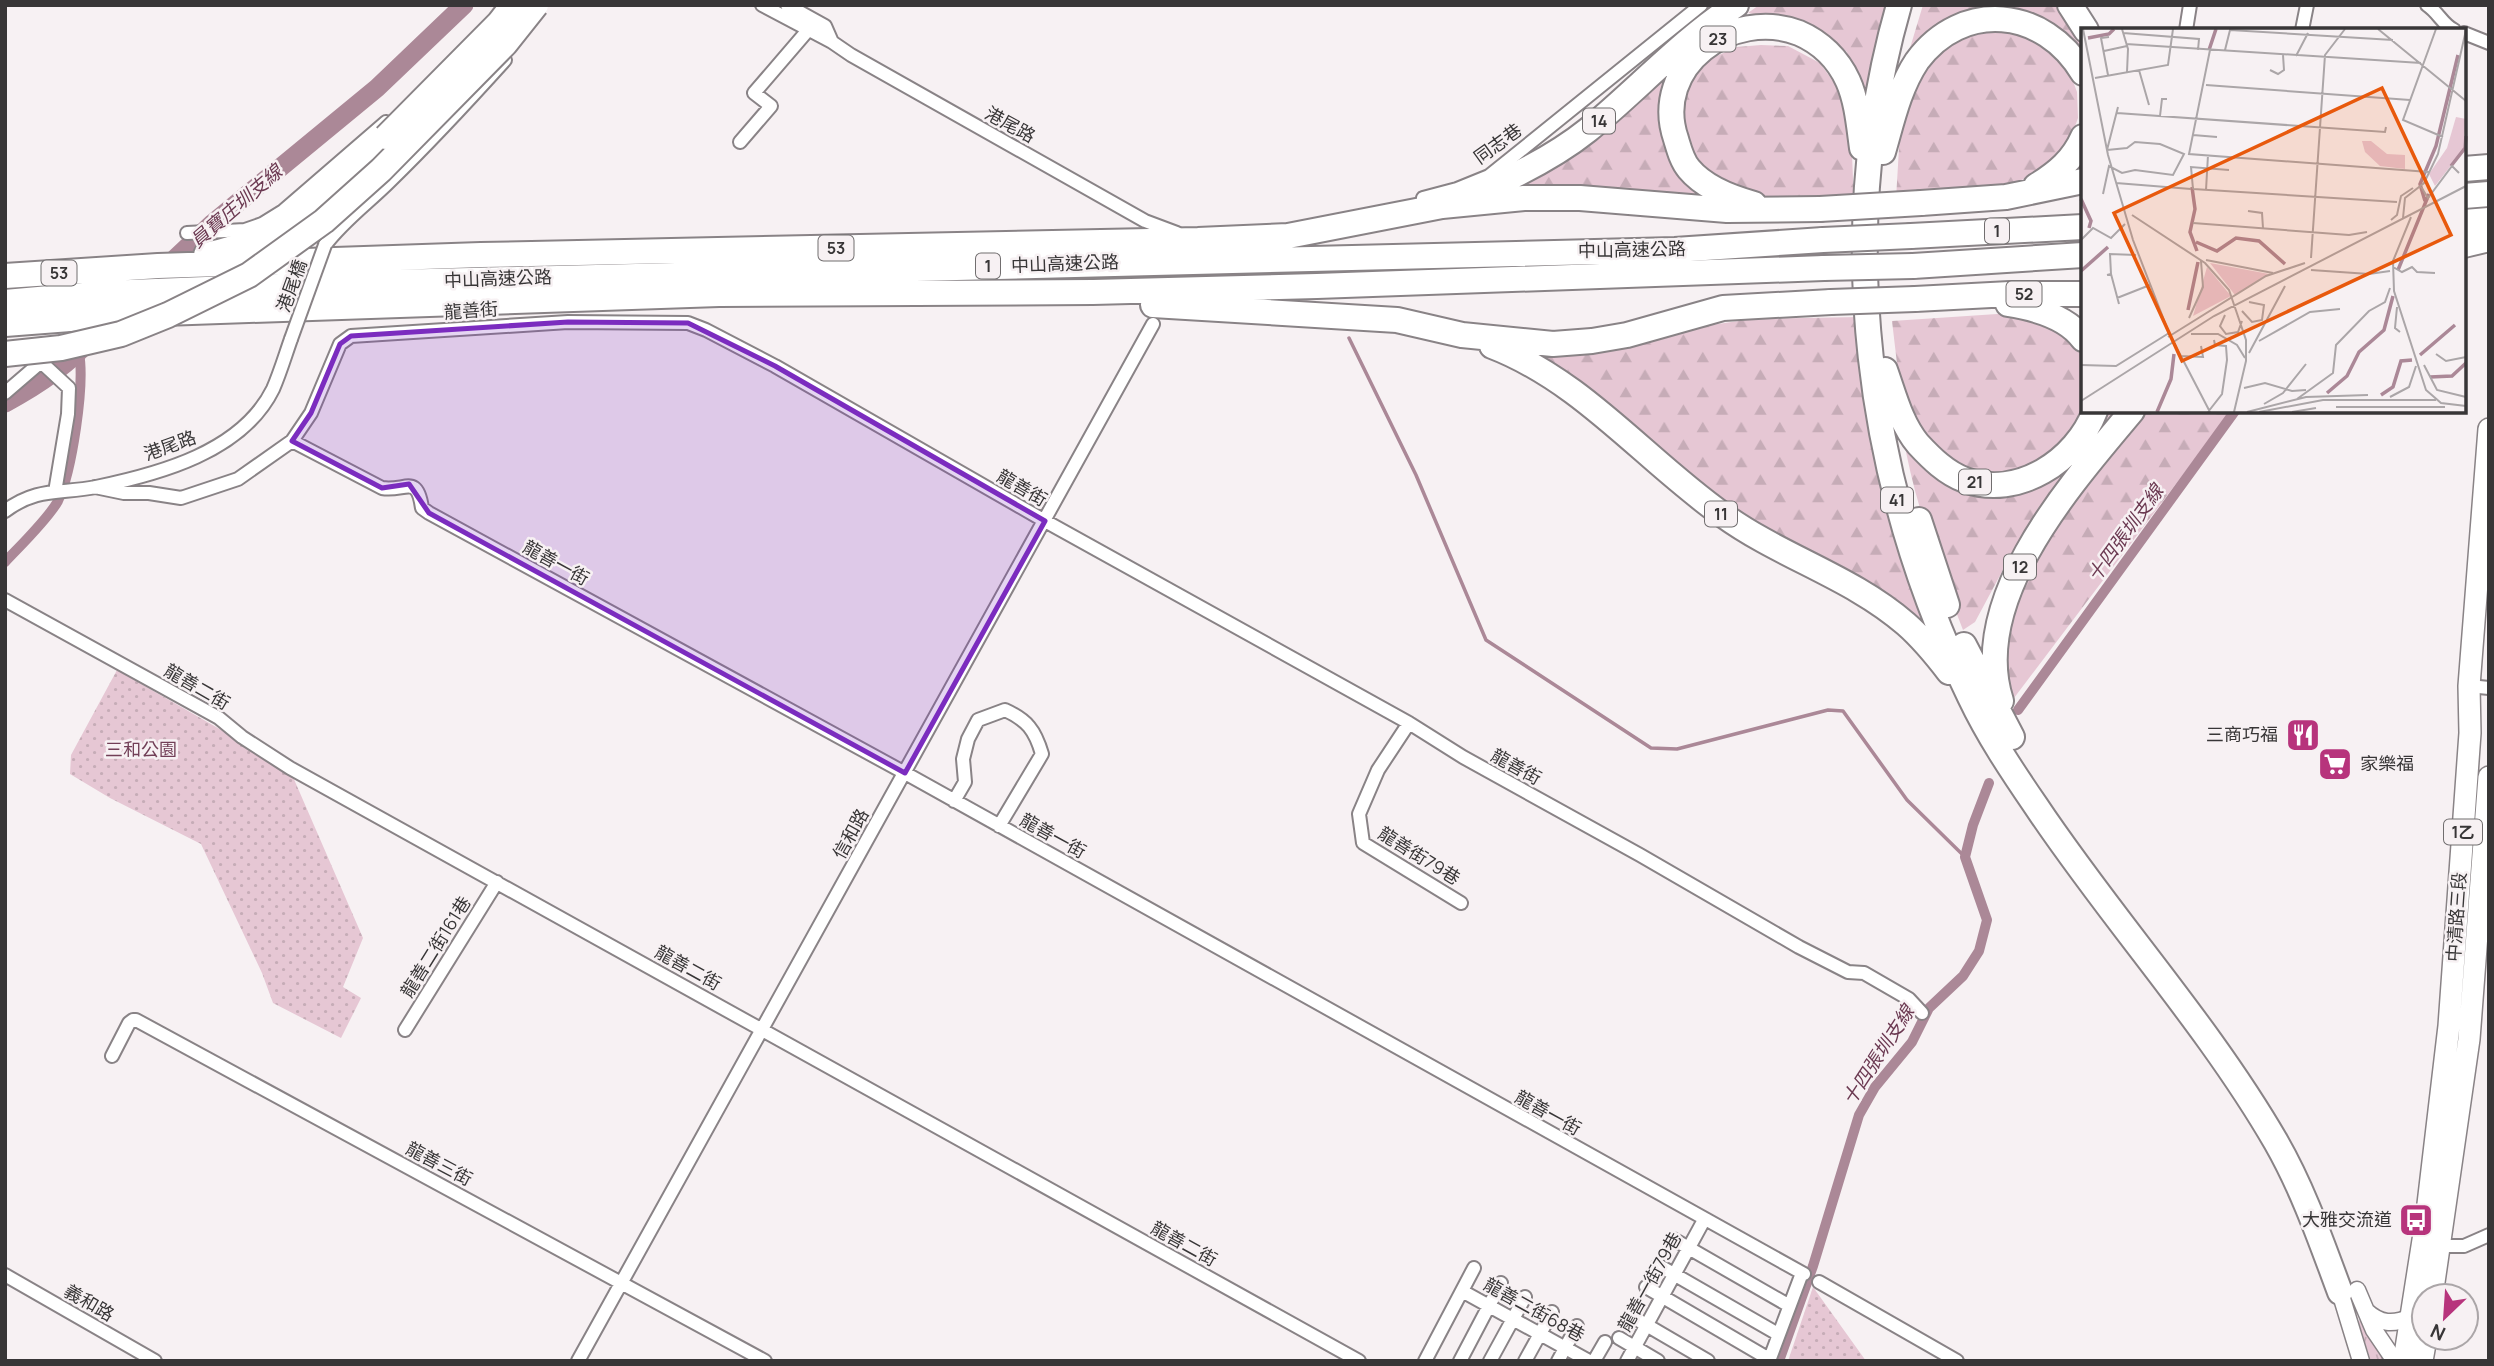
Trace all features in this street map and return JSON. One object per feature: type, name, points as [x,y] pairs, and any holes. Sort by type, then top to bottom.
[{"type":"highway","points":[[156,273],[206,255],[231,250],[241,238],[282,228],[305,213],[330,193],[386,137],[499,23],[513,5]]},
{"type":"highway","name":"14","points":[[1442,206],[1504,182],[1553,155],[1586,131],[1718,16],[1736,5]]},
{"type":"highway","points":[[1866,176],[1884,56],[1899,5]]},
{"type":"highway","points":[[1915,5],[1899,63],[1883,152],[1880,219],[1885,370],[1898,451],[1944,599],[1954,644],[1972,701],[2018,780],[2221,1058],[2278,1144],[2354,1297]]},
{"type":"highway","points":[[2070,5],[2085,28]]},
{"type":"highway","points":[[5,354],[61,348],[121,334],[168,315],[249,275],[324,221],[381,170],[537,11]]},
{"type":"highway","points":[[1883,152],[1903,88],[1917,60],[1931,42],[1963,21],[2000,14],[2022,19],[2045,29],[2064,46],[2081,70]]},
{"type":"highway","name":"23","points":[[1778,210],[1740,200],[1712,187],[1689,169],[1672,130],[1671,109],[1676,86],[1686,67],[1704,47],[1739,29],[1756,26],[1789,29],[1809,37],[1830,55],[1848,80],[1856,108],[1866,176]]},
{"type":"highway","points":[[2006,197],[2037,185],[2061,170],[2081,141]]},
{"type":"highway","name":"41","points":[[1866,176],[1863,225],[1868,348],[1888,461],[1916,569],[1954,644]]},
{"type":"highway","points":[[1442,206],[1524,198],[1580,198],[1714,209],[1820,209],[2006,197],[2081,181]]},
{"type":"highway","name":"53","points":[[156,273],[226,265],[481,255],[1275,237],[1341,227],[1442,206]]},
{"type":"highway","name":"中山高速公路","points":[[5,302],[156,273],[903,268],[1675,250],[2081,227]]},
{"type":"highway","name":"中山高速公路","points":[[5,324],[135,314],[719,294],[1291,287],[1913,266],[2081,255]]},
{"type":"highway","name":"53","points":[[5,276],[109,282]]},
{"type":"highway","points":[[858,293],[1352,316],[1397,320],[1462,335],[1511,342],[1553,344],[1628,335],[1723,308],[1966,297],[2027,307],[2068,325],[2081,337]]},
{"type":"highway","name":"52","points":[[1966,297],[2081,294]]},
{"type":"highway","name":"11","points":[[1462,335],[1510,353],[1544,371],[1589,403],[1686,488],[1726,518],[1887,609],[1908,625],[1933,652],[1972,701]]},
{"type":"highway","name":"21","points":[[1885,370],[1900,412],[1917,442],[1946,471],[1965,480],[1999,485],[2018,482],[2050,467],[2078,441],[2094,413]]},
{"type":"highway","name":"12","points":[[2019,751],[1997,685],[1995,649],[2005,600],[2032,546],[2074,483],[2130,413]]},
{"type":"highway","points":[[1954,644],[1979,628],[2029,534],[2074,483]]},
{"type":"highway","points":[[1954,644],[2019,751],[2099,869],[2269,1103],[2315,1183],[2338,1236],[2354,1297]]},
{"type":"main road","name":"中清路三段","points":[[2434,1282],[2440,1246],[2451,1092],[2449,1026],[2469,746],[2479,687],[2489,429]]},
{"type":"main road","name":"中清路三段","points":[[2417,1282],[2451,1092],[2469,1039],[2482,971],[2489,777]]},
{"type":"main road","name":"中清路三段","points":[[2404,1361],[2410,1323]]},
{"type":"street","points":[[187,233],[241,238],[245,230],[262,224],[292,203],[410,102],[500,10],[537,11],[547,5]]},
{"type":"street","points":[[761,5],[832,42]]},
{"type":"street","name":"港尾路","points":[[786,5],[825,26],[832,42],[858,59],[1145,221],[1180,234],[1234,232]]},
{"type":"street","name":"同志巷","points":[[1234,232],[1299,225],[1378,210],[1457,190],[1489,176],[1701,5]]},
{"type":"street","points":[[2186,28],[2190,5]]},
{"type":"street","points":[[2302,28],[2307,5]]},
{"type":"street","points":[[2427,5],[2437,12],[2450,28]]},
{"type":"street","name":"港尾橋","points":[[291,339],[325,245],[343,223],[390,181],[483,85],[527,36],[537,11]]},
{"type":"street","points":[[740,142],[771,106],[754,93],[810,29]]},
{"type":"street","points":[[2466,34],[2489,43]]},
{"type":"street","name":"龍善街","points":[[95,487],[124,493],[149,493],[181,498],[238,479],[292,441],[311,413],[340,344],[351,336],[568,322],[688,323],[775,366],[1045,521],[1409,723],[1463,758],[1640,855],[1799,947],[1848,972],[1864,973],[1909,999],[1922,1013]]},
{"type":"street","name":"信和路","points":[[578,1361],[1153,324]]},
{"type":"street","name":"港尾路","points":[[5,511],[38,494],[95,487],[176,466],[218,447],[239,430],[272,391],[291,339]]},
{"type":"street","points":[[5,393],[41,362],[69,388],[59,491]]},
{"type":"street","name":"龍善一街","points":[[292,441],[382,488],[391,489],[405,485],[414,487],[419,494],[422,508],[429,513],[905,773],[1803,1273],[1788,1306]]},
{"type":"street","name":"龍善二街","points":[[5,600],[219,718],[242,737],[290,768],[1359,1361]]},
{"type":"street","points":[[954,801],[965,782],[963,760],[968,739],[978,720],[1005,710],[1025,719],[1042,754],[999,826]]},
{"type":"street","name":"龍善街79巷","points":[[1409,723],[1378,770],[1359,814],[1363,843],[1461,903]]},
{"type":"street","name":"龍善二街161巷","points":[[405,1030],[497,882]]},
{"type":"street","name":"龍善三街","points":[[112,1056],[129,1023],[136,1020],[765,1361]]},
{"type":"street","name":"龍善一街79巷","points":[[1627,1361],[1704,1220]]},
{"type":"street","points":[[2440,1246],[2464,1246],[2489,1235]]},
{"type":"street","points":[[1646,1287],[1769,1360],[1788,1306],[1673,1239]]},
{"type":"street","points":[[1658,1265],[1778,1334]]},
{"type":"street","points":[[1425,1361],[1474,1268]]},
{"type":"street","name":"義和路","points":[[5,1275],[155,1361]]},
{"type":"street","points":[[1819,1282],[1956,1361]]},
{"type":"street","points":[[1460,1361],[1501,1283]]},
{"type":"street","name":"龍善二街68巷","points":[[1462,1291],[1589,1361]]},
{"type":"street","points":[[1490,1361],[1525,1297]]},
{"type":"street","points":[[2354,1297],[2374,1318],[2386,1323],[2401,1322],[2410,1318]]},
{"type":"street","points":[[2354,1297],[2361,1359]]},
{"type":"street","points":[[2354,1297],[2395,1361]]},
{"type":"street","points":[[1525,1361],[1552,1312]]},
{"type":"street","points":[[1630,1316],[1708,1361]]},
{"type":"street","points":[[1558,1361],[1577,1326]]},
{"type":"street","points":[[1619,1338],[1657,1361]]},
{"type":"street","points":[[1594,1361],[1605,1342]]},
{"type":"highlighted area","points":[[568,322],[688,323],[775,366],[1045,521],[905,773],[429,513],[409,484],[382,488],[292,441],[311,413],[340,344],[351,336]]},
{"type":"green space","points":[[1759,5],[1889,5],[1870,99],[1848,63],[1847,52],[1818,28],[1753,22],[1758,15],[1748,13]]},
{"type":"green space","points":[[1923,5],[2060,5],[2081,38],[2081,63],[2023,14],[1980,8],[1942,23],[1907,58]]},
{"type":"green space","points":[[1973,24],[2040,39],[2067,65],[2077,92],[2078,118],[2067,149],[2045,171],[1974,198],[1896,199],[1901,114],[1938,46]]},
{"type":"green space","points":[[1788,46],[1820,63],[1850,105],[1854,203],[1742,199],[1690,156],[1680,120],[1692,79],[1712,58],[1737,47]]},
{"type":"green space","points":[[1677,61],[1664,142],[1718,203],[1497,194]]},
{"type":"green space","points":[[2027,312],[2081,343],[2083,432],[2012,478],[1956,469],[1910,419],[1898,372],[1892,321]]},
{"type":"green space","points":[[1859,317],[1939,645],[1716,502],[1528,352],[1752,319]]},
{"type":"green space","points":[[2099,413],[2121,413],[2075,474],[2036,515],[1975,622],[1963,630],[1920,510],[1903,435],[1934,464],[2009,487]]},
{"type":"green space","points":[[2143,413],[2229,413],[2014,698],[2008,702],[2006,610],[2029,562],[2131,423]]},
{"type":"green space","name":"三和公園","points":[[117,670],[223,731],[293,777],[363,938],[343,987],[361,998],[341,1038],[273,1003],[262,973],[201,844],[110,798],[70,774],[71,755]]},
{"type":"green space","points":[[1813,1287],[1866,1361],[1788,1361]]},
{"type":"green space","points":[[2360,1320],[2387,1361],[2371,1361],[2358,1322]]},
{"type":"waterway","name":"員寶庄圳支線","points":[[163,270],[213,223],[377,88],[464,5]]},
{"type":"waterway","points":[[1349,338],[1416,475],[1486,640],[1651,748],[1677,749],[1828,710],[1843,711],[1907,800],[1965,857]]},
{"type":"waterway","name":"員寶庄圳支線","points":[[5,403],[51,375],[91,339]]},
{"type":"waterway","points":[[5,562],[48,516],[63,487],[79,406],[79,353]]},
{"type":"waterway","name":"十四張圳支線","points":[[2018,710],[2234,413]]},
{"type":"waterway","name":"十四張圳支線","points":[[1779,1361],[1813,1266],[1859,1115],[1875,1087],[1912,1042],[1929,1008],[1963,976],[1979,951],[1987,920],[1965,857],[1973,825],[1989,783]]},
{"type":"place","name":"三商巧福","points":[[2303,735]]},
{"type":"place","name":"家樂福","points":[[2335,764]]},
{"type":"place","name":"大雅交流道","points":[[2416,1220]]}]
